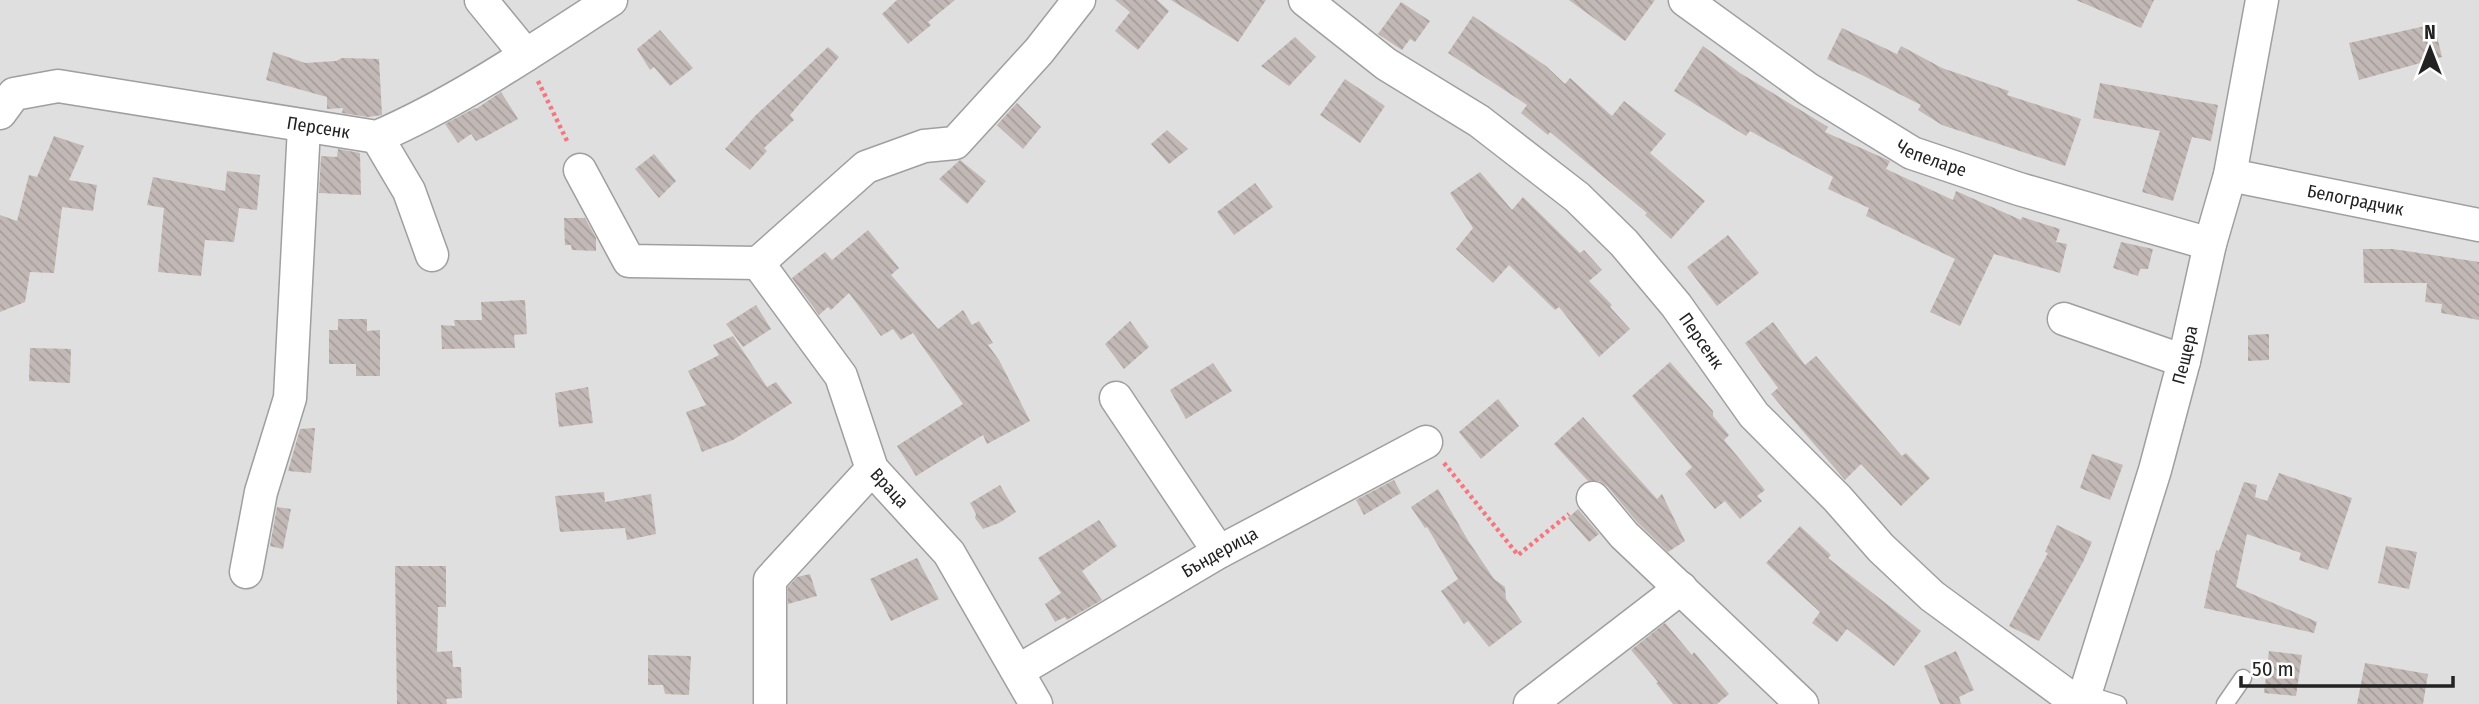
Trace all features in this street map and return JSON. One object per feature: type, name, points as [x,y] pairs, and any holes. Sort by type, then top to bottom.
[{"type":"street","points":[[481,0],[526,55]]},
{"type":"street","points":[[432,255],[410,191],[377,137],[422,118],[611,0]]},
{"type":"street","points":[[580,170],[629,261],[758,263],[866,167],[924,146],[955,143],[1040,51],[1079,0]]},
{"type":"street","name":"Персенк","points":[[1305,0],[1386,64],[1479,121],[1577,197],[1624,243],[1676,305],[1754,415],[1837,498],[1881,548],[1932,596],[2082,701]]},
{"type":"street","name":"Чепеларе","points":[[1685,0],[1808,89],[1912,153],[2020,189],[2210,244]]},
{"type":"street","name":"Пещера","points":[[2082,701],[2155,470],[2184,361],[2210,244],[2230,175],[2262,0]]},
{"type":"street","name":"Персенк","points":[[0,113],[14,94],[58,86],[377,137]]},
{"type":"street","points":[[246,572],[261,492],[290,398],[304,127]]},
{"type":"street","name":"Белоградчик","points":[[2230,175],[2479,225]]},
{"type":"street","name":"Враца","points":[[758,263],[841,376],[872,469],[949,553],[1036,704]]},
{"type":"street","points":[[2064,319],[2184,361]]},
{"type":"street","points":[[1115,398],[1219,552]]},
{"type":"street","name":"Бъндерица","points":[[1018,671],[1219,552],[1426,442]]},
{"type":"street","points":[[769,704],[770,580],[872,469]]},
{"type":"street","points":[[1593,498],[1624,535],[1784,690],[1802,704]]},
{"type":"street","points":[[1535,703],[1681,588]]},
{"type":"lane","points":[[2225,704],[2243,678]]},
{"type":"lane","points":[[2082,701],[2118,704]]},
{"type":"path","points":[[526,55],[580,170]]},
{"type":"path","points":[[1426,442],[1518,555],[1578,506],[1593,498]]},
{"type":"shaded area","points":[[0,0],[2479,0],[2479,704],[0,704]]},
{"type":"building","points":[[897,0],[955,0],[928,22],[931,25],[908,44],[882,14]]},
{"type":"building","points":[[1115,0],[1157,0],[1169,11],[1138,50],[1115,31],[1130,12]]},
{"type":"building","points":[[1171,0],[1266,0],[1238,42]]},
{"type":"building","points":[[1569,0],[1655,0],[1625,41]]},
{"type":"building","points":[[2076,0],[2154,0],[2141,28]]},
{"type":"building","points":[[1401,2],[1430,21],[1415,42],[1410,39],[1402,50],[1378,34]]},
{"type":"building","points":[[1473,16],[1546,66],[1565,84],[1570,78],[1612,116],[1624,101],[1666,134],[1650,153],[1705,201],[1671,239],[1645,215],[1647,213],[1550,132],[1548,135],[1521,113],[1527,105],[1448,53]]},
{"type":"building","points":[[2434,24],[2442,57],[2359,80],[2349,43]]},
{"type":"building","points":[[1842,28],[1897,54],[1901,46],[1942,68],[2009,91],[2007,95],[2081,119],[2065,166],[1942,125],[1918,110],[1921,105],[1827,59]]},
{"type":"building","points":[[660,30],[693,68],[670,86],[654,67],[650,70],[637,49]]},
{"type":"building","points":[[1295,37],[1316,57],[1289,86],[1261,66]]},
{"type":"building","points":[[1703,46],[1740,73],[1828,127],[1825,132],[1890,161],[1886,169],[1953,200],[1956,191],[2021,220],[2022,217],[2060,229],[2056,242],[2067,244],[2060,273],[1994,254],[1960,326],[1930,312],[1955,259],[1866,216],[1869,208],[1828,189],[1833,177],[1750,131],[1746,136],[1674,91]]},
{"type":"building","points":[[828,47],[839,57],[790,115],[794,120],[764,148],[767,151],[750,170],[725,149],[755,116]]},
{"type":"building","points":[[273,52],[305,63],[336,61],[342,58],[379,59],[382,115],[368,117],[342,113],[343,108],[327,109],[327,97],[266,80]]},
{"type":"building","points":[[1345,79],[1385,106],[1360,143],[1320,115]]},
{"type":"building","points":[[2100,83],[2218,105],[2211,141],[2192,137],[2173,201],[2142,192],[2160,131],[2093,118]]},
{"type":"building","points":[[501,92],[518,119],[476,141],[471,134],[458,143],[445,124],[476,109]]},
{"type":"building","points":[[1017,103],[1041,127],[1023,149],[997,125]]},
{"type":"building","points":[[1167,130],[1188,149],[1169,164],[1151,144]]},
{"type":"building","points":[[54,136],[84,146],[69,180],[97,185],[93,211],[62,207],[54,273],[30,272],[25,302],[0,312],[0,215],[17,221],[29,175],[37,177]]},
{"type":"building","points":[[338,149],[360,153],[361,195],[319,193],[321,156],[337,157]]},
{"type":"building","points":[[654,154],[676,181],[659,198],[635,169]]},
{"type":"building","points":[[960,160],[986,181],[967,204],[939,179]]},
{"type":"building","points":[[227,171],[260,175],[257,210],[239,208],[234,242],[205,240],[201,276],[158,272],[164,208],[147,205],[153,177],[225,191]]},
{"type":"building","points":[[1480,172],[1512,210],[1523,197],[1580,253],[1584,250],[1602,270],[1589,281],[1630,329],[1599,357],[1559,307],[1555,310],[1509,265],[1493,283],[1456,249],[1473,228],[1450,193]]},
{"type":"building","points":[[1255,183],[1273,207],[1234,235],[1217,212]]},
{"type":"building","points":[[564,218],[585,218],[596,238],[596,251],[572,250],[571,245],[565,245]]},
{"type":"building","points":[[868,230],[899,268],[891,275],[938,329],[963,310],[972,325],[979,321],[993,343],[988,345],[999,360],[1030,421],[987,444],[983,435],[916,476],[897,446],[963,404],[913,333],[901,340],[893,329],[881,336],[849,293],[831,310],[828,307],[819,315],[792,278],[825,252],[832,260]]},
{"type":"building","points":[[1728,235],[1759,273],[1717,306],[1687,267]]},
{"type":"building","points":[[2121,242],[2153,249],[2148,269],[2140,269],[2138,276],[2113,268]]},
{"type":"building","points":[[2363,249],[2393,249],[2479,262],[2479,320],[2441,313],[2442,304],[2425,302],[2427,283],[2364,283]]},
{"type":"building","points":[[525,300],[527,334],[514,335],[515,348],[442,349],[441,325],[455,326],[454,320],[482,320],[481,302]]},
{"type":"building","points":[[756,305],[771,329],[743,347],[726,324]]},
{"type":"building","points":[[338,319],[367,319],[367,331],[380,330],[380,376],[356,376],[356,364],[329,364],[329,330],[338,330]]},
{"type":"building","points":[[1130,321],[1149,347],[1124,369],[1105,344]]},
{"type":"building","points":[[1773,322],[1805,365],[1816,356],[1902,456],[1906,453],[1930,478],[1901,506],[1861,464],[1845,480],[1771,394],[1778,388],[1745,343]]},
{"type":"building","points":[[2269,334],[2269,360],[2248,361],[2248,335]]},
{"type":"building","points":[[733,336],[767,387],[776,382],[792,403],[733,440],[702,452],[686,412],[706,405],[688,371],[719,355],[713,345]]},
{"type":"building","points":[[30,348],[71,349],[70,383],[29,381]]},
{"type":"building","points":[[1670,362],[1713,411],[1713,416],[1729,435],[1724,440],[1765,490],[1757,496],[1762,501],[1740,519],[1725,501],[1715,509],[1685,474],[1692,467],[1632,396]]},
{"type":"building","points":[[1213,363],[1232,391],[1186,419],[1170,390]]},
{"type":"building","points":[[588,387],[593,423],[559,427],[555,393]]},
{"type":"building","points":[[1498,399],[1519,426],[1481,459],[1459,432]]},
{"type":"building","points":[[1583,417],[1657,499],[1662,494],[1685,541],[1668,552],[1637,522],[1607,486],[1599,481],[1588,481],[1554,444]]},
{"type":"building","points":[[315,428],[311,473],[288,471],[300,429]]},
{"type":"building","points":[[2092,454],[2123,465],[2110,500],[2080,488]]},
{"type":"building","points":[[2279,473],[2352,498],[2328,570],[2299,560],[2301,553],[2247,534],[2236,587],[2317,622],[2314,633],[2204,608],[2216,550],[2219,551],[2244,482],[2257,485],[2255,497],[2267,501]]},
{"type":"building","points":[[1394,480],[1401,493],[1364,515],[1356,500]]},
{"type":"building","points":[[1000,485],[1016,512],[983,529],[975,518],[976,514],[970,503]]},
{"type":"building","points":[[1438,489],[1494,579],[1505,587],[1506,599],[1522,622],[1489,647],[1468,621],[1464,624],[1441,591],[1458,579],[1427,527],[1425,528],[1411,507]]},
{"type":"building","points":[[604,492],[605,502],[651,494],[656,534],[627,540],[625,528],[560,532],[555,496]]},
{"type":"building","points":[[277,507],[291,509],[283,549],[270,546]]},
{"type":"building","points":[[1578,509],[1599,534],[1589,542],[1568,518]]},
{"type":"building","points":[[1099,520],[1117,546],[1082,571],[1102,600],[1067,620],[1065,617],[1055,622],[1045,604],[1061,593],[1038,558]]},
{"type":"building","points":[[2057,525],[2092,542],[2039,641],[2009,626],[2048,553],[2045,552]]},
{"type":"building","points":[[1800,526],[1831,555],[1828,558],[1921,631],[1894,666],[1847,629],[1837,642],[1812,623],[1820,612],[1766,563]]},
{"type":"building","points":[[2386,546],[2417,552],[2409,589],[2378,583]]},
{"type":"building","points":[[917,558],[939,599],[891,621],[870,579]]},
{"type":"building","points":[[395,566],[446,566],[446,607],[438,607],[437,652],[452,651],[453,667],[461,667],[462,698],[446,699],[447,704],[397,704]]},
{"type":"building","points":[[810,574],[817,596],[788,604],[788,587],[797,577]]},
{"type":"building","points":[[1665,623],[1692,655],[1694,652],[1729,694],[1717,704],[1673,704],[1631,650]]},
{"type":"building","points":[[1956,651],[1974,690],[1959,697],[1961,704],[1940,704],[1924,666]]},
{"type":"building","points":[[2269,651],[2302,655],[2296,696],[2264,693]]},
{"type":"building","points":[[648,655],[691,656],[689,695],[665,694],[663,685],[648,685]]},
{"type":"building","points":[[2365,663],[2428,674],[2423,704],[2357,704]]}]
